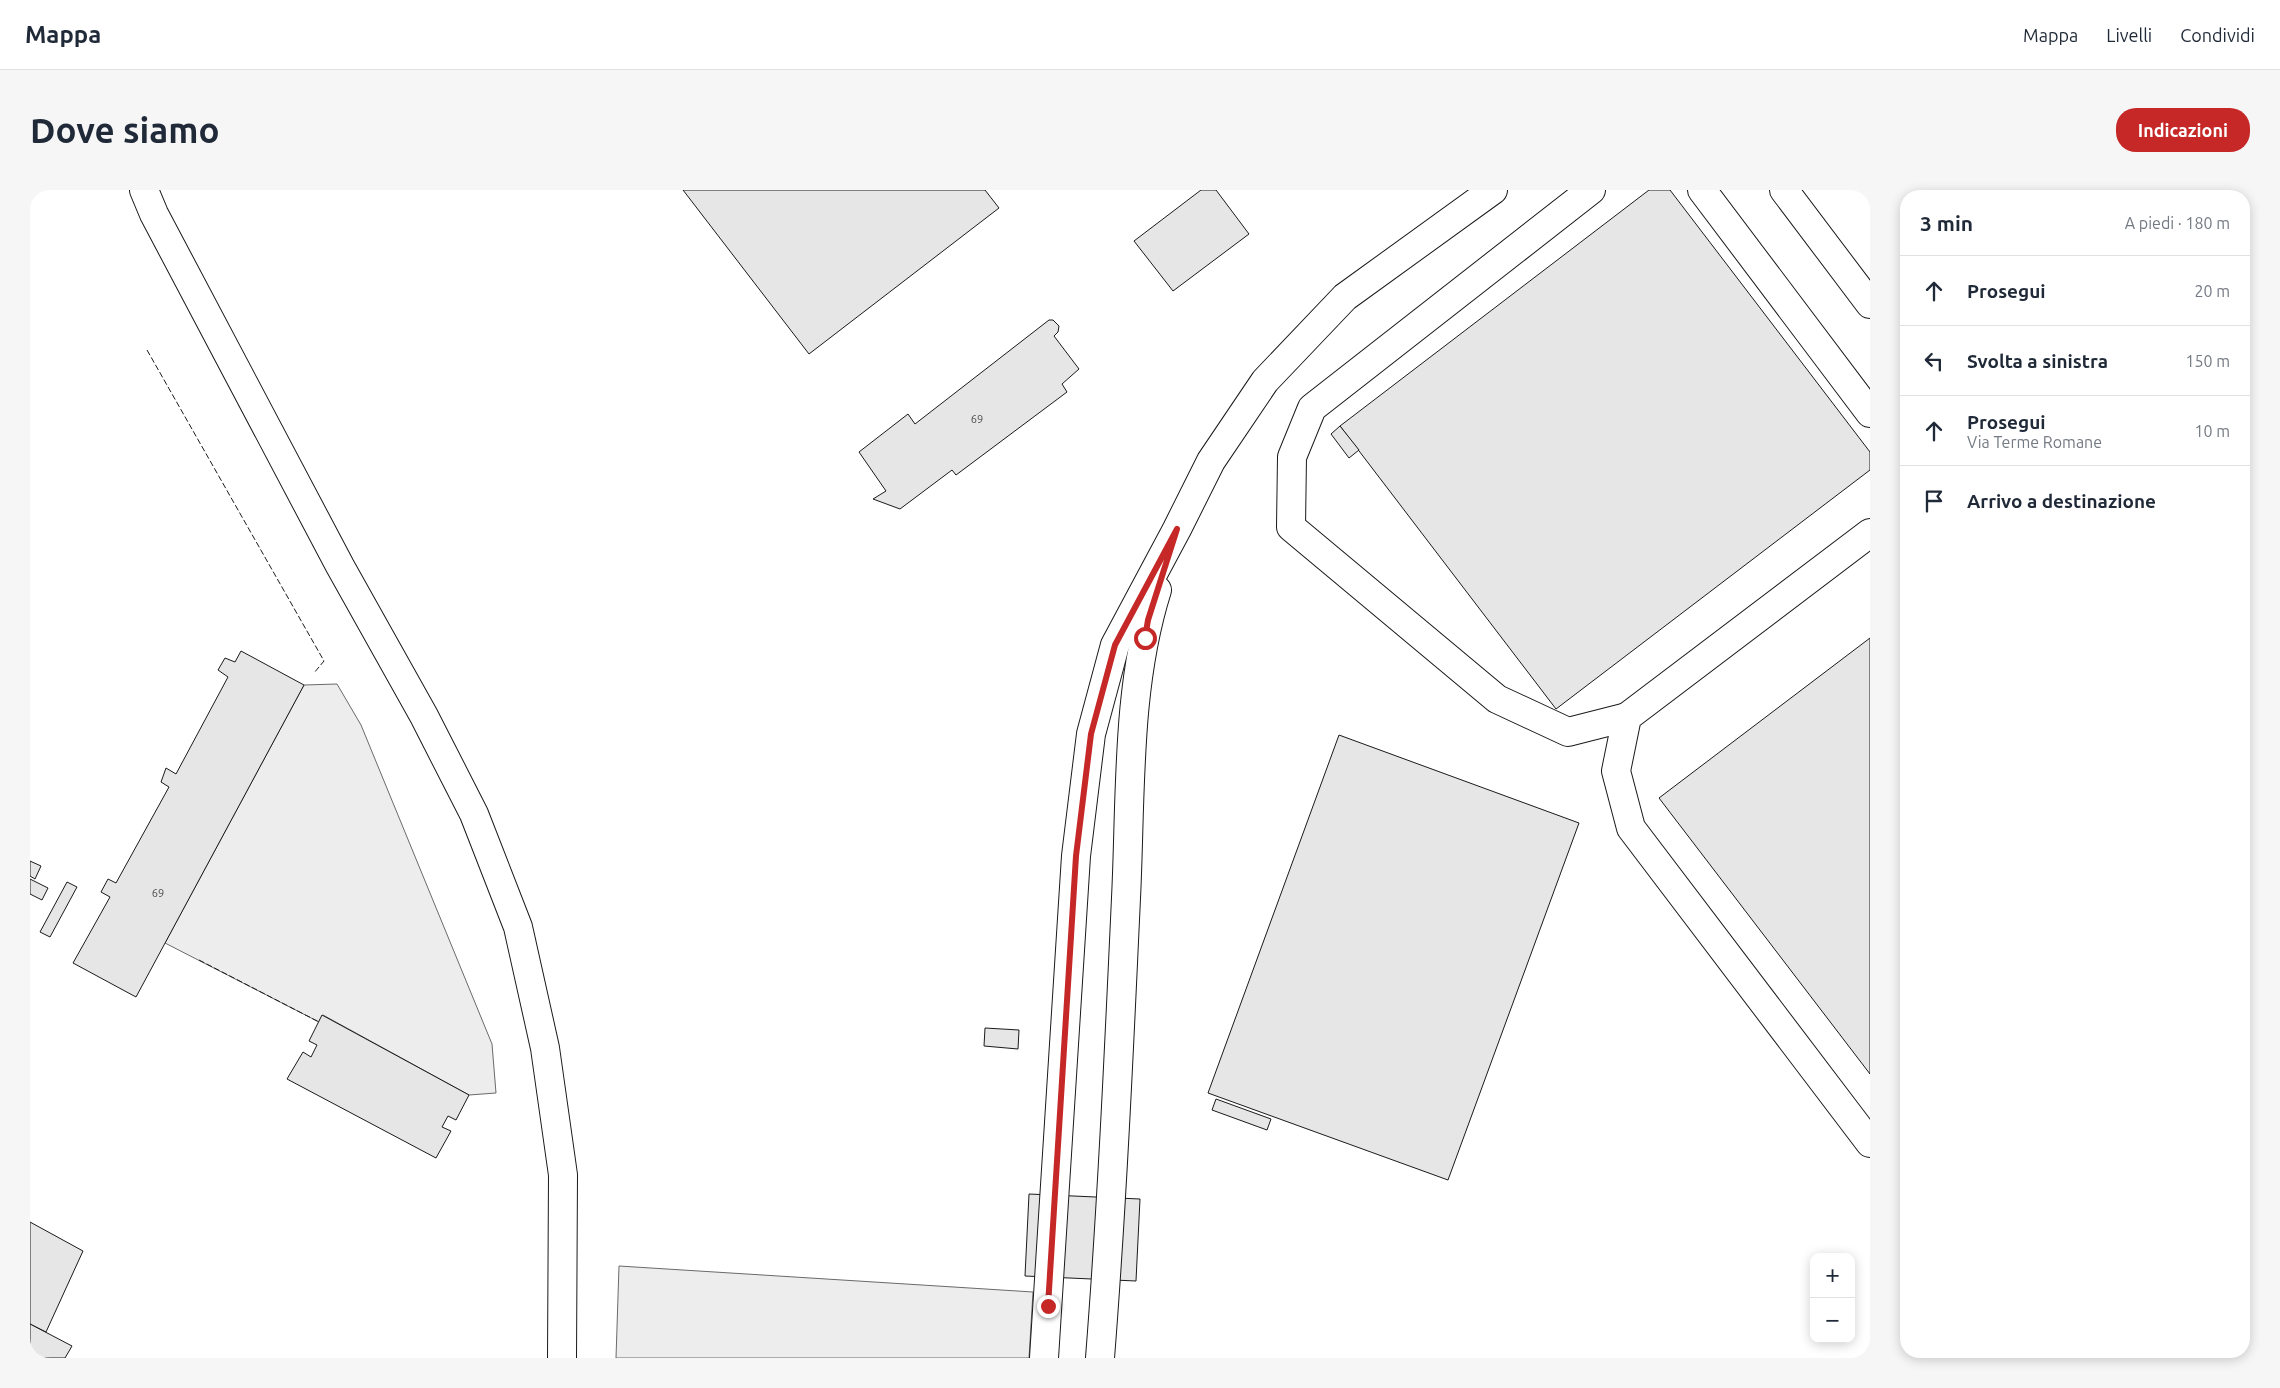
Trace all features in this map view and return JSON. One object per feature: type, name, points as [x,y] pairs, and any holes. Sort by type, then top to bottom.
[{"type":"street","points":[[144,190],[159,223],[326,540],[424,716],[462,790],[474,814],[518,927],[545,1048],[563,1175],[562,1358]]},
{"type":"street","points":[[1044,1358],[1076,856],[1091,734],[1115,645],[1211,461],[1265,381],[1345,297],[1493,190]]},
{"type":"street","points":[[1591,190],[1312,408],[1292,457],[1291,527],[1497,699],[1568,732],[1627,717],[1870,533]]},
{"type":"street","points":[[1702,190],[1870,413]]},
{"type":"street","points":[[1784,190],[1870,304]]},
{"type":"street","points":[[1100,1358],[1109,1240],[1135,706],[1148,620],[1177,529]]},
{"type":"street","points":[[1627,717],[1616,771],[1631,828],[1870,1143]]},
{"type":"shaded area","points":[[337,684],[361,725],[492,1044],[496,1093],[469,1095],[323,1015],[319,1022],[165,943],[304,685]]},
{"type":"shaded area","points":[[619,1266],[1033,1292],[1029,1358],[616,1358]]},
{"type":"building","points":[[683,190],[985,190],[999,208],[809,354]]},
{"type":"building","points":[[1201,190],[1216,190],[1249,234],[1173,291],[1134,241]]},
{"type":"building","points":[[1649,190],[1670,190],[1870,452],[1870,470],[1556,709],[1340,426]]},
{"type":"building","points":[[1049,320],[1053,320],[1059,326],[1058,332],[1054,336],[1079,369],[1062,384],[1067,392],[956,475],[952,470],[900,509],[873,499],[886,491],[859,452],[908,414],[915,424]]},
{"type":"building","points":[[1340,426],[1359,450],[1349,458],[1331,434]]},
{"type":"building","points":[[1870,638],[1870,1074],[1659,798]]},
{"type":"building","points":[[241,651],[304,685],[136,997],[73,963],[110,897],[101,892],[108,879],[116,883],[169,787],[161,782],[166,768],[176,774],[228,677],[218,670],[225,658],[235,662]]},
{"type":"building","points":[[1339,735],[1579,823],[1448,1180],[1208,1093]]},
{"type":"building","points":[[30,861],[41,866],[35,879],[30,876]]},
{"type":"building","points":[[30,879],[48,888],[42,900],[30,894]]},
{"type":"building","points":[[67,882],[77,887],[50,937],[40,932]]},
{"type":"building","points":[[322,1015],[469,1095],[456,1120],[448,1116],[442,1127],[451,1131],[436,1158],[287,1079],[303,1052],[311,1057],[317,1045],[309,1041]]},
{"type":"building","points":[[985,1028],[1019,1030],[1018,1049],[984,1046]]},
{"type":"building","points":[[1216,1099],[1271,1119],[1267,1130],[1212,1110]]},
{"type":"building","points":[[1029,1194],[1140,1199],[1136,1281],[1025,1276]]},
{"type":"building","points":[[30,1222],[83,1251],[46,1332],[30,1324]]},
{"type":"building","points":[[30,1324],[72,1346],[65,1358],[30,1358]]},
{"type":"fence","points":[[147,350],[324,661],[314,673]]},
{"type":"fence","points":[[199,960],[319,1022]]},
{"type":"route","points":[[1048,1306],[1076,856],[1091,734],[1115,645],[1177,529],[1148,620],[1145,638]]}]
